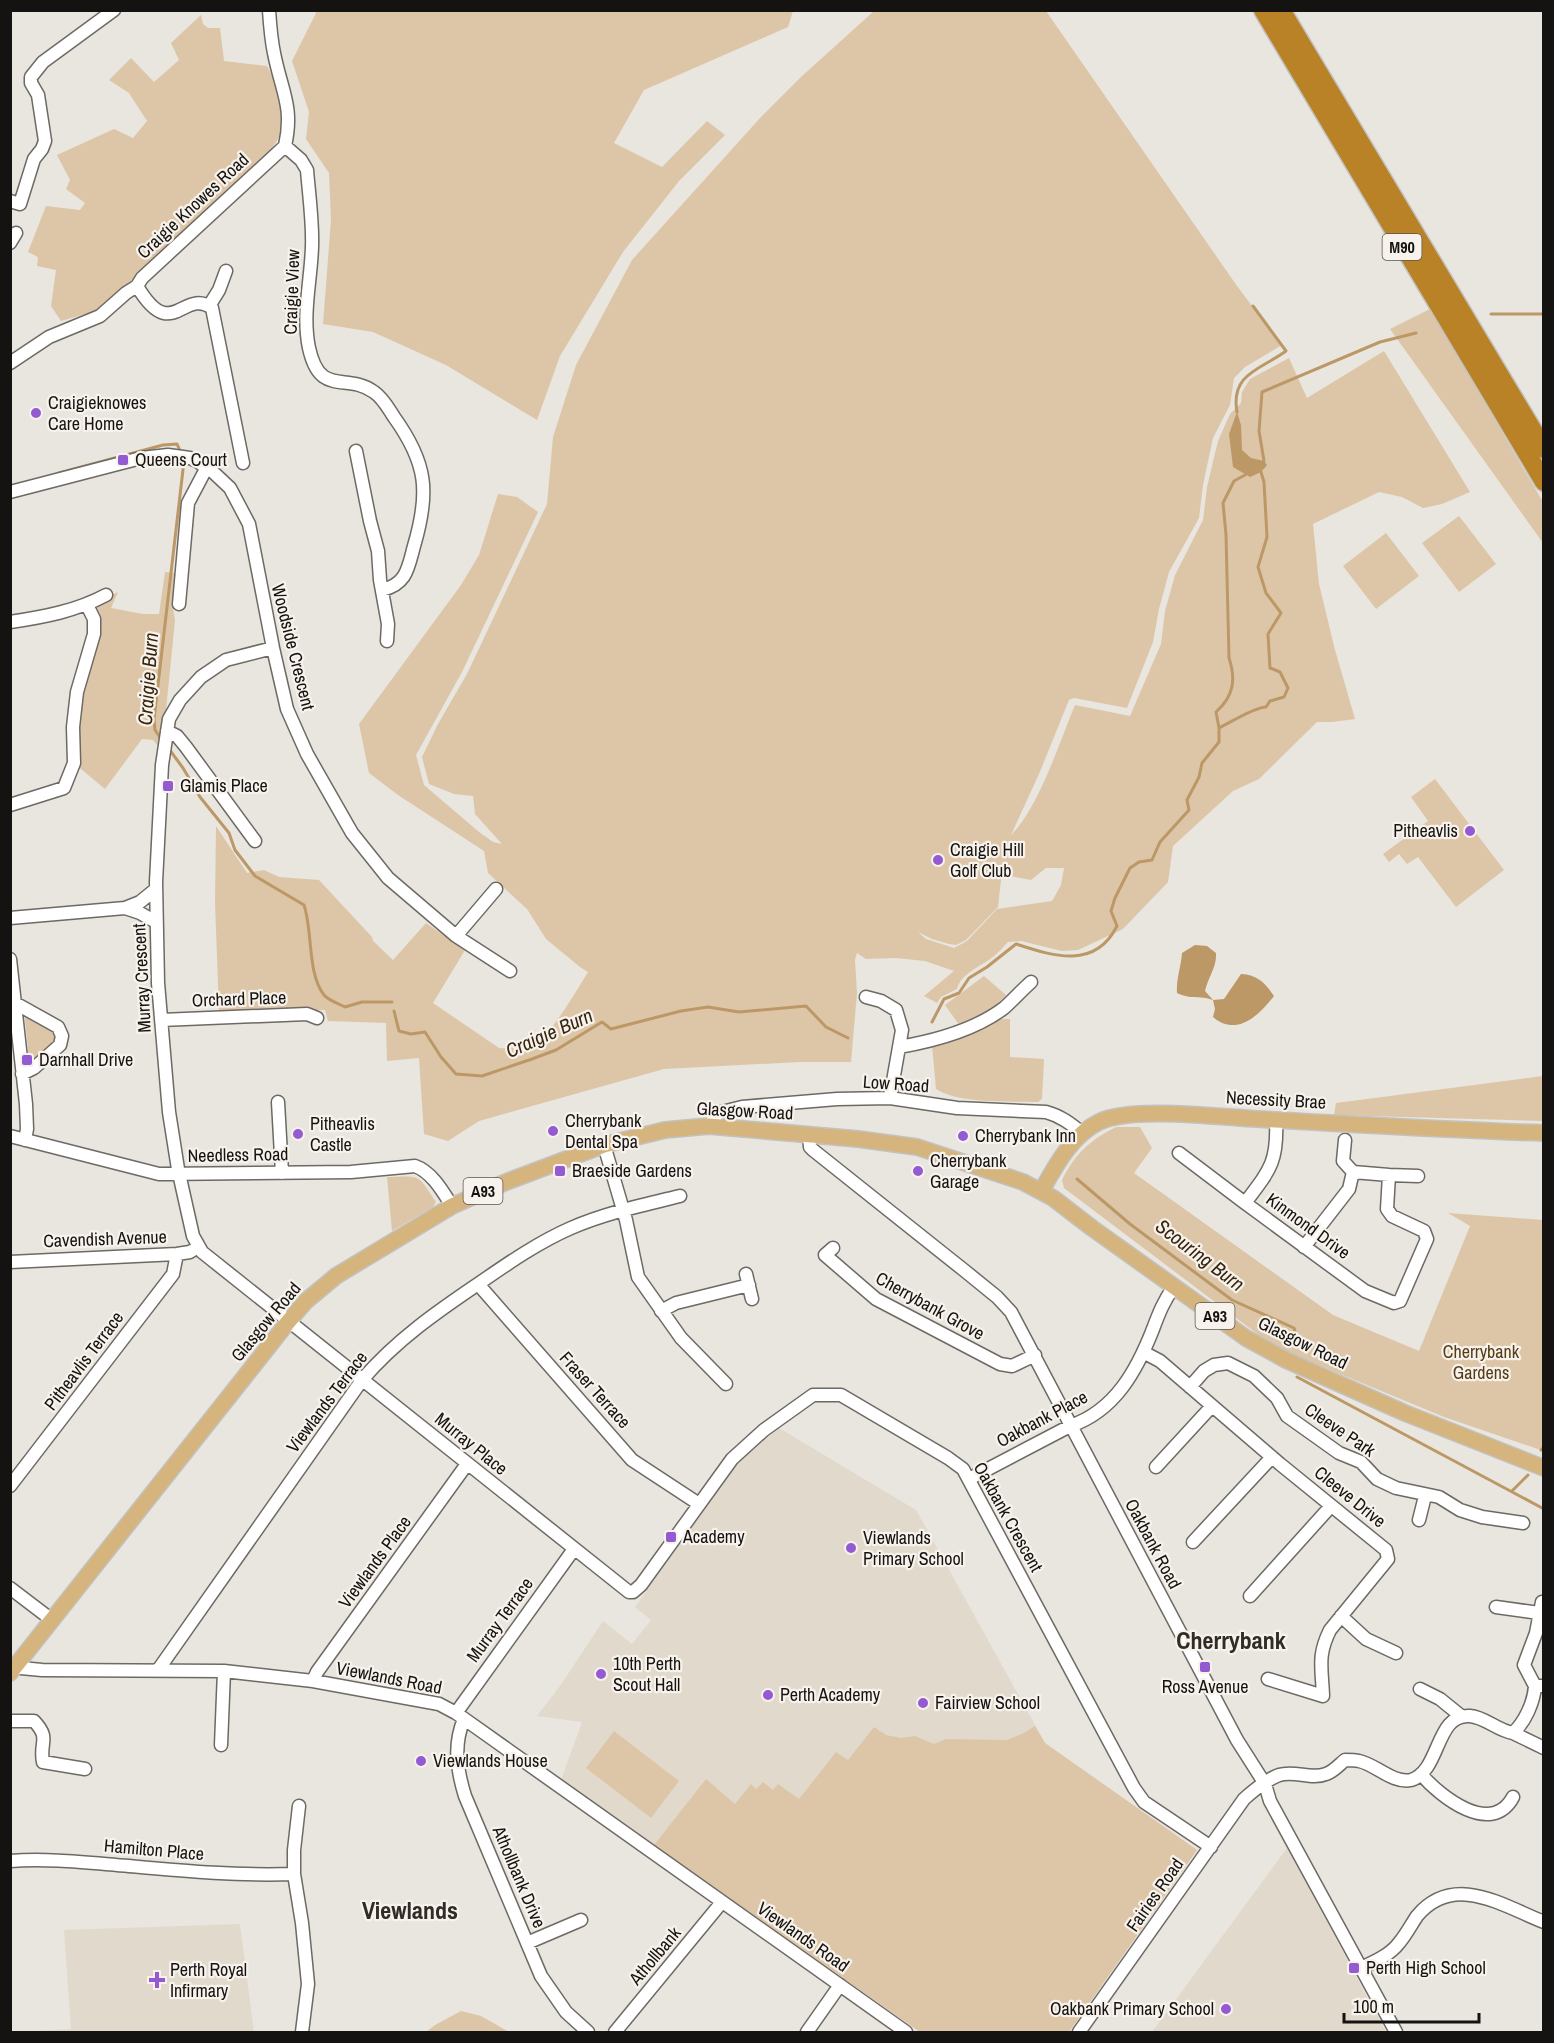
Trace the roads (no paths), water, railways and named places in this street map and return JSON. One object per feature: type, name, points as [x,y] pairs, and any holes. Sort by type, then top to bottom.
[{"type":"highway","name":"M90","points":[[1263,10],[1544,482]]},
{"type":"highway","name":"M90","points":[[1281,10],[1544,449]]},
{"type":"main road","name":"Necessity Brae","points":[[1042,1190],[1066,1152],[1082,1133],[1100,1121],[1117,1115],[1186,1115],[1544,1132]]},
{"type":"main road","name":"Glasgow Road","points":[[12,1669],[288,1322],[316,1292],[345,1269],[452,1206],[506,1182],[604,1145],[665,1130],[709,1126],[809,1134],[917,1147],[1020,1180],[1042,1190],[1246,1338],[1286,1360],[1448,1431],[1544,1468]]},
{"type":"street","points":[[15,202],[34,159],[45,141],[38,95],[31,83],[31,77],[43,62],[114,10]]},
{"type":"street","points":[[268,10],[274,52],[288,102],[289,122],[285,146]]},
{"type":"street","name":"Craigie Knowes Road","points":[[10,363],[49,337],[100,316],[126,292],[137,286],[142,278],[285,146]]},
{"type":"street","name":"Craigie View","points":[[285,146],[301,160],[307,170],[312,246],[306,318],[312,357],[322,377],[331,382],[367,388],[381,397],[412,444],[423,478],[425,491],[421,521],[404,577],[397,585],[382,590]]},
{"type":"street","points":[[209,306],[219,290],[226,271]]},
{"type":"street","points":[[137,286],[151,305],[164,314],[176,313],[191,304],[201,303],[209,306],[213,313],[243,463]]},
{"type":"street","points":[[356,452],[378,551],[388,624],[387,641]]},
{"type":"street","name":"Woodside Crescent","points":[[10,492],[141,458],[180,456],[192,458],[207,467],[230,488],[249,524],[287,709],[307,754],[351,833],[388,878],[456,936],[510,971]]},
{"type":"street","points":[[179,604],[188,503],[207,467]]},
{"type":"street","points":[[10,622],[39,618],[87,605],[106,596]]},
{"type":"street","points":[[10,805],[64,788],[70,777],[74,763],[73,727],[76,692],[94,634],[94,619],[87,605]]},
{"type":"street","name":"Murray Crescent","points":[[198,1247],[193,1236],[179,1174],[169,1112],[158,983],[156,889],[162,765],[170,719],[180,700],[201,677],[226,660],[273,648]]},
{"type":"street","points":[[166,740],[177,736],[255,840]]},
{"type":"street","points":[[10,918],[124,908],[140,902],[156,889]]},
{"type":"street","points":[[456,936],[496,889]]},
{"type":"street","points":[[124,908],[141,913],[156,922]]},
{"type":"street","points":[[10,959],[15,1003],[14,1021],[27,1129],[25,1140]]},
{"type":"street","points":[[899,1047],[923,1043],[977,1023],[1003,1008],[1031,982]]},
{"type":"street","points":[[866,997],[881,1001],[896,1010],[902,1030],[890,1098]]},
{"type":"street","points":[[15,1003],[58,1027],[62,1036],[60,1045],[34,1068],[22,1074]]},
{"type":"street","name":"Orchard Place","points":[[161,1020],[307,1014],[317,1018]]},
{"type":"street","name":"Low Road","points":[[709,1126],[718,1113],[742,1107],[837,1099],[890,1098],[957,1108],[1046,1112],[1066,1120],[1082,1133]]},
{"type":"street","points":[[278,1102],[282,1173]]},
{"type":"street","name":"Kinmond Drive","points":[[1276,1120],[1276,1149],[1273,1163],[1245,1203],[1365,1291],[1394,1303],[1400,1301],[1427,1239],[1424,1231],[1392,1216],[1387,1209],[1389,1176]]},
{"type":"street","name":"Oakbank Road","points":[[809,1134],[810,1147],[813,1150],[1011,1312],[1237,1740],[1265,1784],[1270,1801],[1396,2032]]},
{"type":"street","name":"Needless Road","points":[[10,1136],[150,1173],[373,1171],[415,1166],[432,1177],[452,1206]]},
{"type":"street","points":[[1345,1140],[1343,1161],[1353,1172],[1418,1176]]},
{"type":"street","points":[[604,1145],[635,1269],[642,1284],[681,1338],[726,1384]]},
{"type":"street","points":[[1179,1153],[1245,1203]]},
{"type":"street","points":[[1304,1247],[1349,1189],[1353,1172]]},
{"type":"street","name":"Viewlands Terrace","points":[[158,1670],[363,1380],[422,1322],[519,1256],[570,1229],[622,1210],[680,1196]]},
{"type":"street","points":[[198,1247],[288,1322]]},
{"type":"street","name":"Cavendish Avenue","points":[[10,1262],[177,1254],[190,1252],[198,1247]]},
{"type":"street","name":"Cherrybank Grove","points":[[833,1248],[825,1255],[876,1299],[1000,1365],[1012,1366],[1035,1355]]},
{"type":"street","name":"Pitheavlis Terrace","points":[[10,1486],[173,1274],[177,1254]]},
{"type":"street","points":[[661,1311],[676,1303],[747,1280],[752,1299]]},
{"type":"street","name":"Fraser Terrace","points":[[478,1284],[632,1460],[699,1504]]},
{"type":"street","name":"Oakbank Place","points":[[969,1479],[1081,1422],[1119,1392],[1132,1376],[1164,1299],[1174,1287]]},
{"type":"street","name":"Murray Place","points":[[288,1322],[624,1589],[633,1592]]},
{"type":"street","name":"Cleeve Drive","points":[[1143,1352],[1160,1361],[1388,1554],[1388,1559],[1330,1630],[1320,1653],[1323,1696],[1268,1679]]},
{"type":"street","name":"Cleeve Park","points":[[1190,1387],[1204,1371],[1214,1365],[1228,1363],[1254,1376],[1277,1398],[1287,1416],[1339,1453],[1361,1462],[1377,1479],[1396,1488],[1425,1496],[1439,1497],[1460,1510],[1482,1517],[1523,1523]]},
{"type":"street","name":"Oakbank Crescent","points":[[633,1592],[641,1585],[732,1459],[744,1446],[792,1408],[813,1395],[841,1395],[963,1469],[1134,1788],[1144,1802],[1211,1847]]},
{"type":"street","points":[[1156,1467],[1212,1406]]},
{"type":"street","points":[[1193,1542],[1272,1456]]},
{"type":"street","name":"Viewlands Place","points":[[313,1681],[467,1464]]},
{"type":"street","points":[[1419,1520],[1425,1496]]},
{"type":"street","points":[[1250,1596],[1331,1506]]},
{"type":"street","name":"Murray Terrace","points":[[460,1716],[574,1549]]},
{"type":"street","points":[[10,1588],[52,1620]]},
{"type":"street","points":[[1496,1606],[1540,1607],[1536,1633],[1524,1665],[1539,1686],[1520,1726],[1513,1733]]},
{"type":"street","points":[[1341,1616],[1366,1639],[1396,1653]]},
{"type":"street","name":"Viewlands Road","points":[[12,1669],[224,1671],[313,1681],[439,1704],[460,1716],[906,2032]]},
{"type":"street","points":[[221,1745],[224,1671]]},
{"type":"street","points":[[1420,1689],[1440,1699],[1461,1716]]},
{"type":"street","name":"Athollbank Drive","points":[[460,1716],[457,1742],[459,1775],[465,1796],[544,1983],[566,2012],[588,2032]]},
{"type":"street","points":[[1265,1784],[1278,1776],[1291,1773],[1310,1776],[1327,1774],[1345,1760],[1360,1761],[1398,1779],[1410,1780],[1426,1770],[1450,1724],[1461,1716],[1473,1716],[1544,1748]]},
{"type":"street","points":[[10,1721],[34,1721],[43,1731],[43,1762],[85,1769]]},
{"type":"street","points":[[1420,1774],[1446,1799],[1460,1807],[1477,1812],[1498,1813],[1508,1807],[1513,1797]]},
{"type":"street","name":"Fairies Road","points":[[1079,2032],[1244,1799],[1265,1784]]},
{"type":"street","points":[[299,1804],[294,1874],[307,1969],[306,2006],[302,2032]]},
{"type":"street","name":"Hamilton Place","points":[[10,1861],[34,1859],[215,1874],[294,1874]]},
{"type":"street","points":[[1361,1968],[1386,1955],[1398,1945],[1424,1909],[1457,1894],[1482,1896],[1544,1922]]},
{"type":"street","name":"Athollbank","points":[[615,2032],[722,1902]]},
{"type":"street","points":[[527,1943],[581,1920]]},
{"type":"street","points":[[807,2032],[840,1985]]},
{"type":"waterway","points":[[1237,412],[1236,399],[1243,380],[1286,351],[1253,306]]},
{"type":"waterway","points":[[1491,314],[1544,314]]},
{"type":"waterway","points":[[1264,461],[1259,431],[1262,392],[1380,342],[1416,333]]},
{"type":"waterway","name":"Craigie Burn","points":[[59,473],[163,445],[177,444],[182,455]]},
{"type":"waterway","name":"Craigie Burn","points":[[161,739],[155,730],[154,719],[184,461]]},
{"type":"waterway","points":[[1219,728],[1249,712],[1266,707],[1270,701],[1284,697],[1288,688],[1280,672],[1270,668],[1268,634],[1281,613],[1266,593],[1258,567],[1267,537],[1264,482],[1261,472]]},
{"type":"waterway","points":[[932,1022],[944,999],[959,993],[969,978],[1016,944],[1044,952],[1072,956],[1097,949],[1108,940],[1117,926],[1111,911],[1130,868],[1139,862],[1152,860],[1160,842],[1189,810],[1187,800],[1199,777],[1202,763],[1219,742],[1216,712],[1227,700],[1232,687],[1223,503],[1234,481],[1245,475]]},
{"type":"waterway","name":"Craigie Burn","points":[[169,749],[200,797],[229,833],[235,850],[255,876],[304,905],[315,975],[324,995],[345,1007],[362,1002],[392,1002]]},
{"type":"waterway","name":"Craigie Burn","points":[[394,1011],[399,1031],[411,1034],[425,1032],[441,1057],[456,1074],[482,1076],[556,1050],[602,1022],[611,1029],[681,1011],[708,1007],[739,1012],[806,1006],[826,1027],[848,1038]]},
{"type":"waterway","name":"Scouring Burn","points":[[1077,1179],[1130,1224],[1232,1300],[1294,1328],[1301,1350]]},
{"type":"waterway","name":"Scouring Burn","points":[[1297,1377],[1544,1509]]},
{"type":"waterway","points":[[1541,1450],[1544,1447]]},
{"type":"waterway","points":[[1512,1491],[1528,1475]]},
{"type":"place","name":"Craigieknowes Care Home","points":[[36,413]]},
{"type":"place","name":"Queens Court","points":[[123,460]]},
{"type":"place","name":"Glamis Place","points":[[168,786]]},
{"type":"place","name":"Pitheavlis","points":[[1470,831]]},
{"type":"place","name":"Craigie Hill Golf Club","points":[[938,860]]},
{"type":"place","name":"Darnhall Drive","points":[[27,1060]]},
{"type":"place","name":"Cherrybank Dental Spa","points":[[553,1131]]},
{"type":"place","name":"Pitheavlis Castle","points":[[298,1134]]},
{"type":"place","name":"Cherrybank Inn","points":[[963,1136]]},
{"type":"place","name":"Braeside Gardens","points":[[560,1171]]},
{"type":"place","name":"Cherrybank Garage","points":[[918,1171]]},
{"type":"place","name":"Academy","points":[[671,1537]]},
{"type":"place","name":"Viewlands Primary School","points":[[851,1548]]},
{"type":"place","name":"Ross Avenue","points":[[1205,1667]]},
{"type":"place","name":"10th Perth Scout Hall","points":[[601,1674]]},
{"type":"place","name":"Perth Academy","points":[[768,1695]]},
{"type":"place","name":"Fairview School","points":[[923,1703]]},
{"type":"place","name":"Viewlands House","points":[[421,1761]]},
{"type":"place","name":"Perth High School","points":[[1354,1968]]},
{"type":"place","name":"Perth Royal Infirmary","points":[[157,1980]]},
{"type":"place","name":"Oakbank Primary School","points":[[1226,2009]]},
{"type":"district","name":"Cherrybank","points":[[1231,1641]]},
{"type":"district","name":"Viewlands","points":[[410,1911]]},
{"type":"park label","name":"Cherrybank Gardens","points":[[1481,1362]]}]
